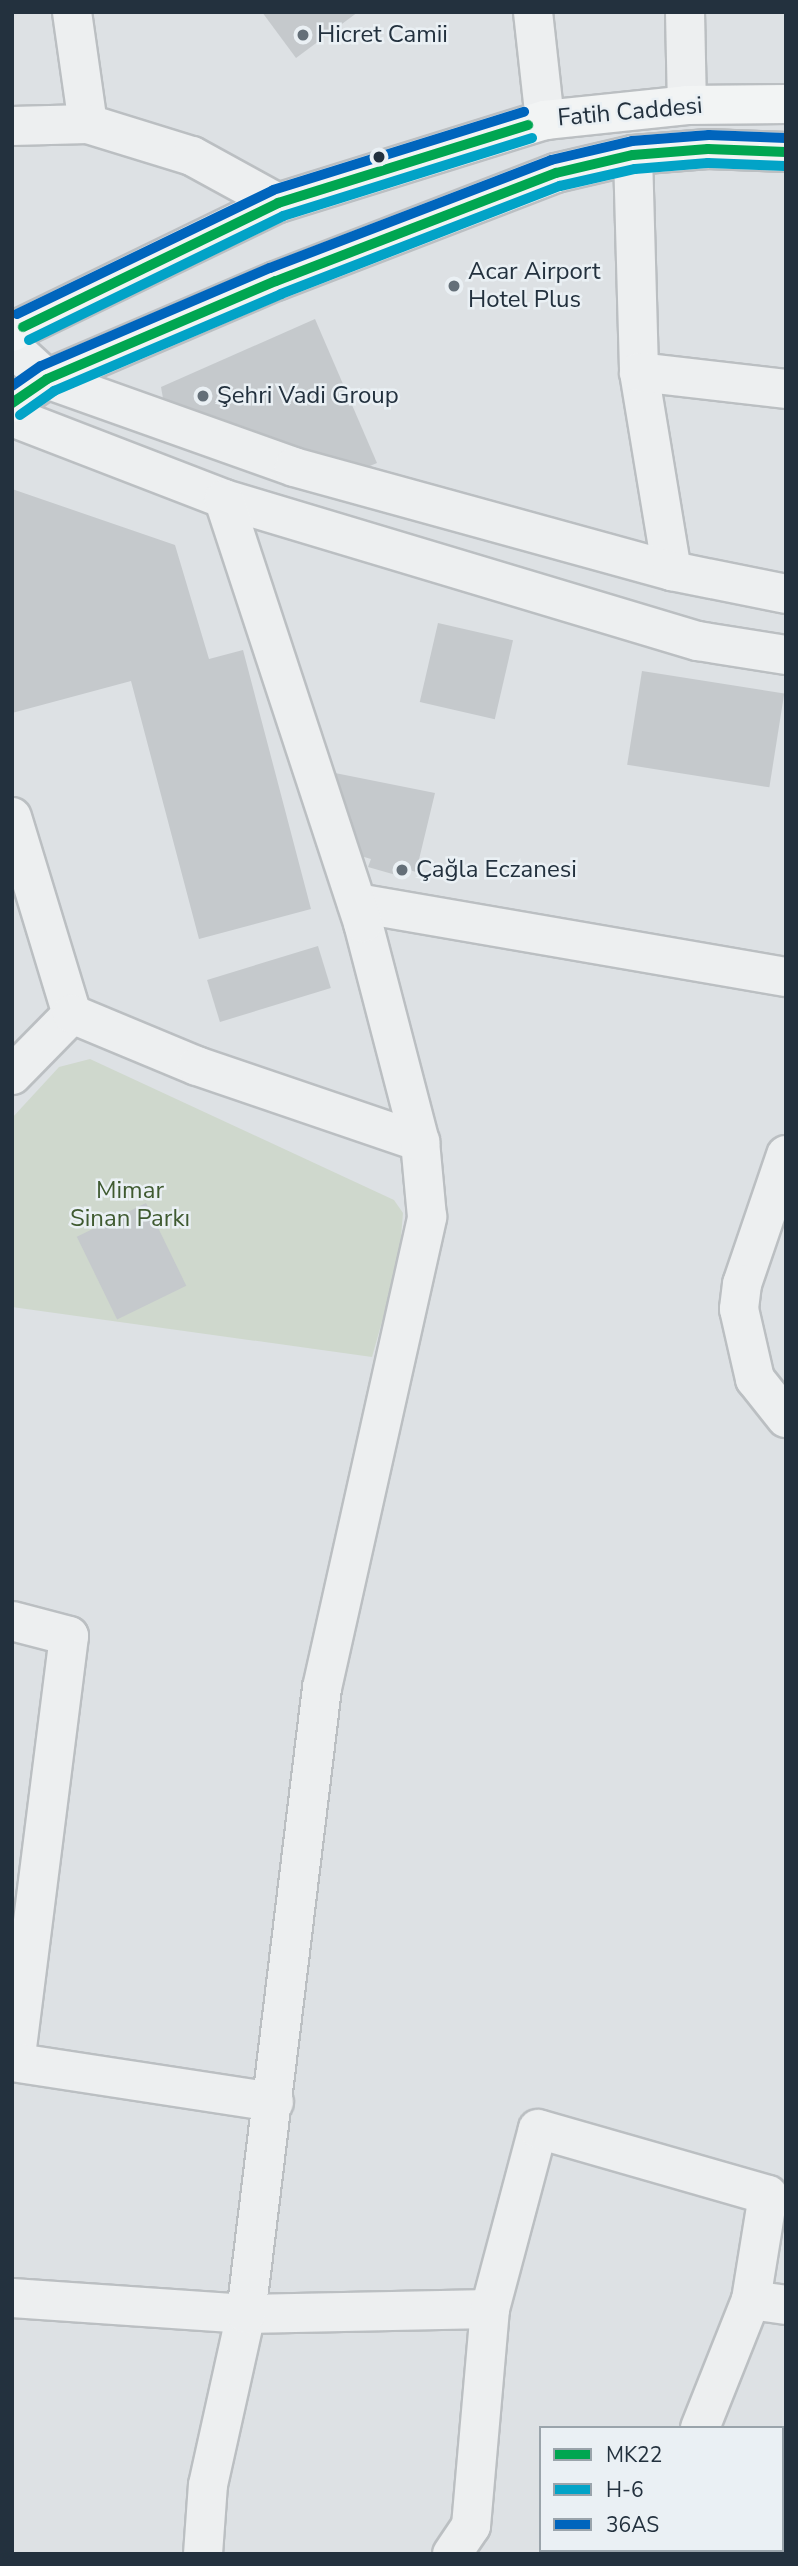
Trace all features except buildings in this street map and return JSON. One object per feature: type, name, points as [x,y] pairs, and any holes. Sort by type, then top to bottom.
[{"type":"main road","name":"Fatih Caddesi","points":[[12,332],[278,203],[545,120],[687,105],[786,104]]},
{"type":"main road","name":"Fatih Caddesi","points":[[12,403],[47,379],[276,281],[556,173],[633,155],[708,149],[786,152]]},
{"type":"street","points":[[72,12],[88,124]]},
{"type":"street","points":[[533,12],[545,120]]},
{"type":"street","points":[[685,12],[687,105]]},
{"type":"street","points":[[12,125],[88,124],[192,156],[278,203]]},
{"type":"street","points":[[633,155],[639,372],[672,571]]},
{"type":"street","points":[[12,347],[47,379],[294,467],[672,571],[786,594]]},
{"type":"street","points":[[639,372],[786,389]]},
{"type":"street","points":[[12,417],[224,499],[698,641],[786,655]]},
{"type":"street","points":[[203,2554],[208,2485],[246,2314],[274,2102],[322,1688],[427,1217],[420,1142],[357,903],[224,499]]},
{"type":"street","points":[[12,817],[72,1014]]},
{"type":"street","points":[[357,903],[786,977]]},
{"type":"street","points":[[72,1014],[197,1066],[420,1142]]},
{"type":"street","points":[[12,1075],[72,1014]]},
{"type":"street","points":[[786,1155],[742,1284],[739,1308],[755,1379],[786,1418]]},
{"type":"street","points":[[12,1621],[69,1636],[14,2062],[274,2102]]},
{"type":"street","points":[[452,2554],[471,2526],[489,2309],[538,2129],[768,2195],[769,2303],[701,2426]]},
{"type":"street","points":[[12,2298],[246,2314],[489,2309]]},
{"type":"green space","name":"Mimar Sinan Parkı","points":[[90,1059],[394,1200],[403,1213],[399,1261],[372,1357],[12,1307],[12,1118],[59,1067]]},
{"type":"transit line","name":"36AS","points":[[17,314],[273,190],[524,112]]},
{"type":"transit line","name":"MK22","points":[[23,327],[278,203],[528,125]]},
{"type":"transit line","name":"36AS","points":[[12,386],[41,366],[270,268],[551,160],[632,141],[709,135],[786,138]]},
{"type":"transit line","name":"H-6","points":[[29,340],[283,216],[532,138]]},
{"type":"transit line","name":"MK22","points":[[12,403],[47,379],[276,281],[556,173],[633,155],[708,149],[786,152]]},
{"type":"transit line","name":"H-6","points":[[20,415],[54,391],[281,294],[560,186],[635,169],[708,163],[785,166]]},
{"type":"place","name":"Hicret Camii","points":[[303,35]]},
{"type":"place","name":"Acar Airport Hotel Plus","points":[[454,286]]},
{"type":"place","name":"Şehri Vadi Group","points":[[203,396]]},
{"type":"place","name":"Çağla Eczanesi","points":[[402,870]]}]
